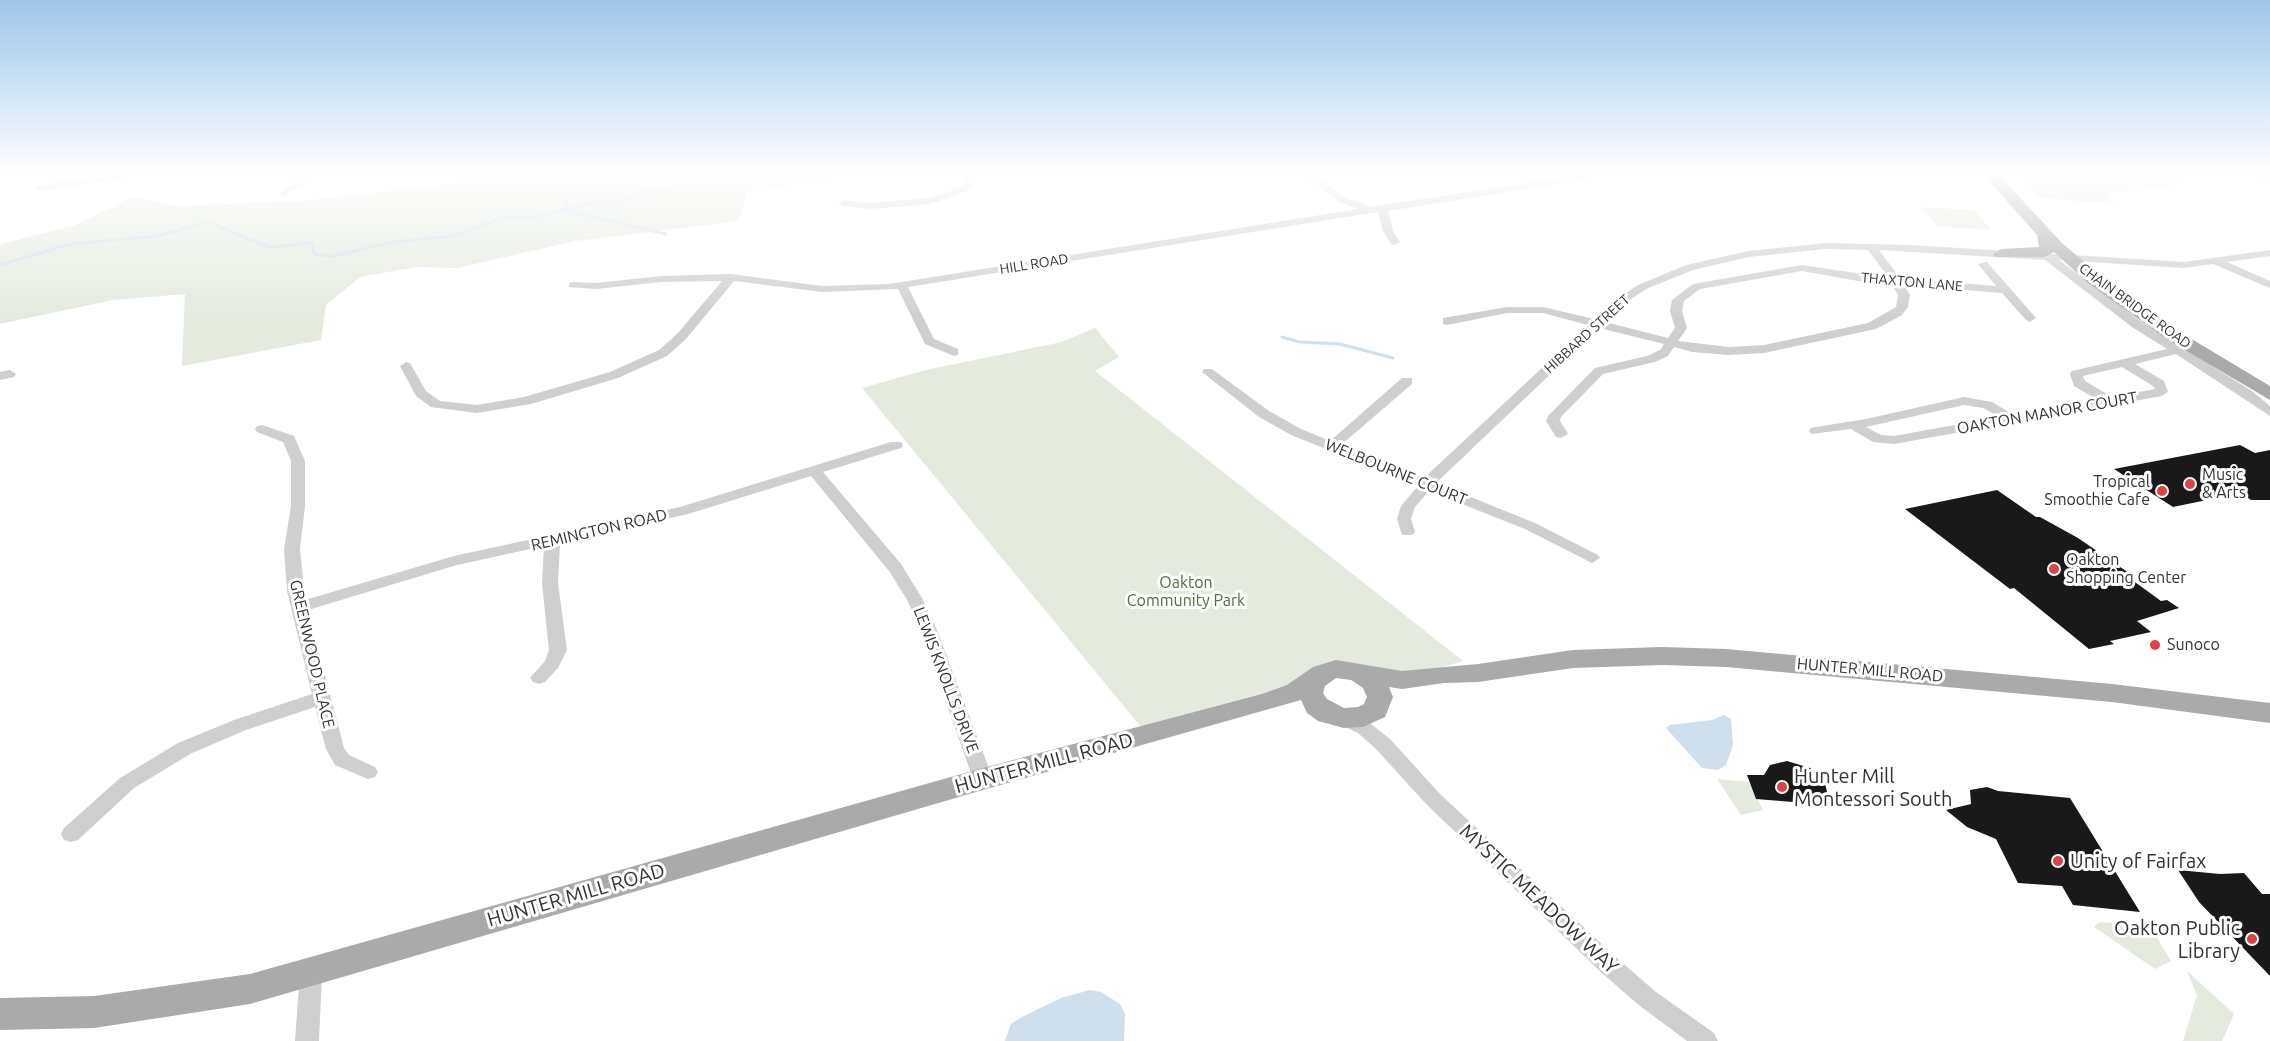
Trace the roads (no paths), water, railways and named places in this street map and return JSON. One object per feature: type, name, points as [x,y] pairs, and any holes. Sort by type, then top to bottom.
[{"type":"main road","name":"CHAIN BRIDGE ROAD","points":[[2035,223],[2071,260],[2184,350],[2270,394]]},
{"type":"main road","name":"CHAIN BRIDGE ROAD","points":[[2054,223],[2091,260],[2167,317],[2270,381]]},
{"type":"main road","points":[[2001,254],[2044,252],[2047,250],[2045,234]]},
{"type":"main road","name":"HUNTER MILL ROAD","points":[[0,1014],[94,1012],[250,989],[983,779],[1281,698],[1313,681],[1322,673],[1335,670],[1402,680],[1444,674],[1478,673],[1532,663],[1573,659],[1662,656],[1726,658],[2112,693],[2268,715]]},
{"type":"main road","name":"HUNTER MILL ROAD","points":[[1146,736],[1207,729],[1291,709],[1363,717],[1393,696],[1450,684],[1478,673]]},
{"type":"main road","points":[[1361,674],[1377,687],[1380,697],[1377,706]]},
{"type":"main road","points":[[1313,681],[1311,696],[1334,715]]},
{"type":"street","name":"HILL ROAD","points":[[573,285],[596,286],[661,279],[731,278],[822,289],[902,286],[1298,223]]},
{"type":"street","points":[[1386,223],[1395,242]]},
{"type":"street","name":"HIBBARD STREET","points":[[1407,532],[1404,519],[1408,506],[1428,483],[1618,303],[1642,287],[1708,262],[1793,248],[1870,246],[2071,260],[2184,265],[2270,254]]},
{"type":"street","points":[[1447,321],[1528,309],[1557,312],[1704,350],[1750,351],[1872,326],[1892,318],[1902,307],[1904,295],[1898,282],[1870,246]]},
{"type":"street","points":[[2049,258],[2270,412]]},
{"type":"street","points":[[2217,262],[2270,285]]},
{"type":"street","points":[[1983,264],[2030,318]]},
{"type":"street","name":"THAXTON LANE","points":[[1671,343],[1681,328],[1676,311],[1678,300],[1688,290],[1705,283],[1793,268],[1898,282],[2005,290]]},
{"type":"street","points":[[406,366],[421,393],[436,404],[477,409],[526,401],[614,375],[663,353],[682,336],[731,278]]},
{"type":"street","points":[[902,286],[929,341],[954,352]]},
{"type":"street","points":[[1561,435],[1553,422],[1556,416],[1599,371],[1657,358],[1671,343]]},
{"type":"street","points":[[2110,401],[2079,383],[2075,377],[2078,373],[2184,350]]},
{"type":"street","name":"OAKTON MANOR COURT","points":[[1853,425],[1878,439],[1894,440],[2147,396],[2163,390],[2159,384],[2124,363]]},
{"type":"street","name":"WELBOURNE COURT","points":[[1208,372],[1282,425],[1548,534],[1592,558]]},
{"type":"street","points":[[1332,446],[1407,381]]},
{"type":"street","points":[[1816,431],[1964,401],[1987,405],[2012,419]]},
{"type":"street","name":"GREENWOOD PLACE","points":[[262,429],[289,440],[298,461],[298,506],[292,549],[294,591],[300,607],[309,657],[335,749],[342,759],[368,772]]},
{"type":"street","name":"REMINGTON ROAD","points":[[300,607],[454,561],[683,510],[896,446]]},
{"type":"street","name":"LEWIS KNOLLS DRIVE","points":[[815,471],[895,568],[914,598],[927,625],[983,779]]},
{"type":"street","points":[[539,678],[552,664],[558,650],[550,583],[552,541]]},
{"type":"street","points":[[71,834],[127,783],[185,748],[240,725],[321,698]]},
{"type":"street","name":"MYSTIC MEADOW WAY","points":[[1377,706],[1374,721],[1383,744]]},
{"type":"street","name":"MYSTIC MEADOW WAY","points":[[1334,715],[1365,728],[1433,798],[1611,967],[1648,999],[1706,1041]]},
{"type":"street","points":[[307,1041],[311,972]]},
{"type":"water","points":[[1724,715],[1731,719],[1733,745],[1726,765],[1718,770],[1702,768],[1666,728],[1670,725],[1712,720]]},
{"type":"water","points":[[1090,990],[1101,992],[1120,1004],[1125,1014],[1124,1041],[1005,1041],[1011,1024],[1022,1017],[1061,998]]},
{"type":"waterway","points":[[0,265],[71,244],[158,236],[206,223]]},
{"type":"waterway","points":[[209,223],[271,248],[311,242],[315,255],[333,256],[393,242],[453,236],[489,223]]},
{"type":"waterway","points":[[618,223],[666,234]]},
{"type":"waterway","points":[[1282,337],[1300,342],[1340,344],[1393,358]]},
{"type":"place","name":"Music & Arts","points":[[2190,484]]},
{"type":"place","name":"Tropical Smoothie Cafe","points":[[2162,491]]},
{"type":"place","name":"Oakton Shopping Center","points":[[2054,569]]},
{"type":"place","name":"Sunoco","points":[[2155,645]]},
{"type":"place","name":"Hunter Mill Montessori South","points":[[1782,787]]},
{"type":"place","name":"Unity of Fairfax","points":[[2058,861]]},
{"type":"place","name":"Oakton Public Library","points":[[2252,939]]},
{"type":"park label","name":"Oakton Community Park","points":[[1186,592]]}]
